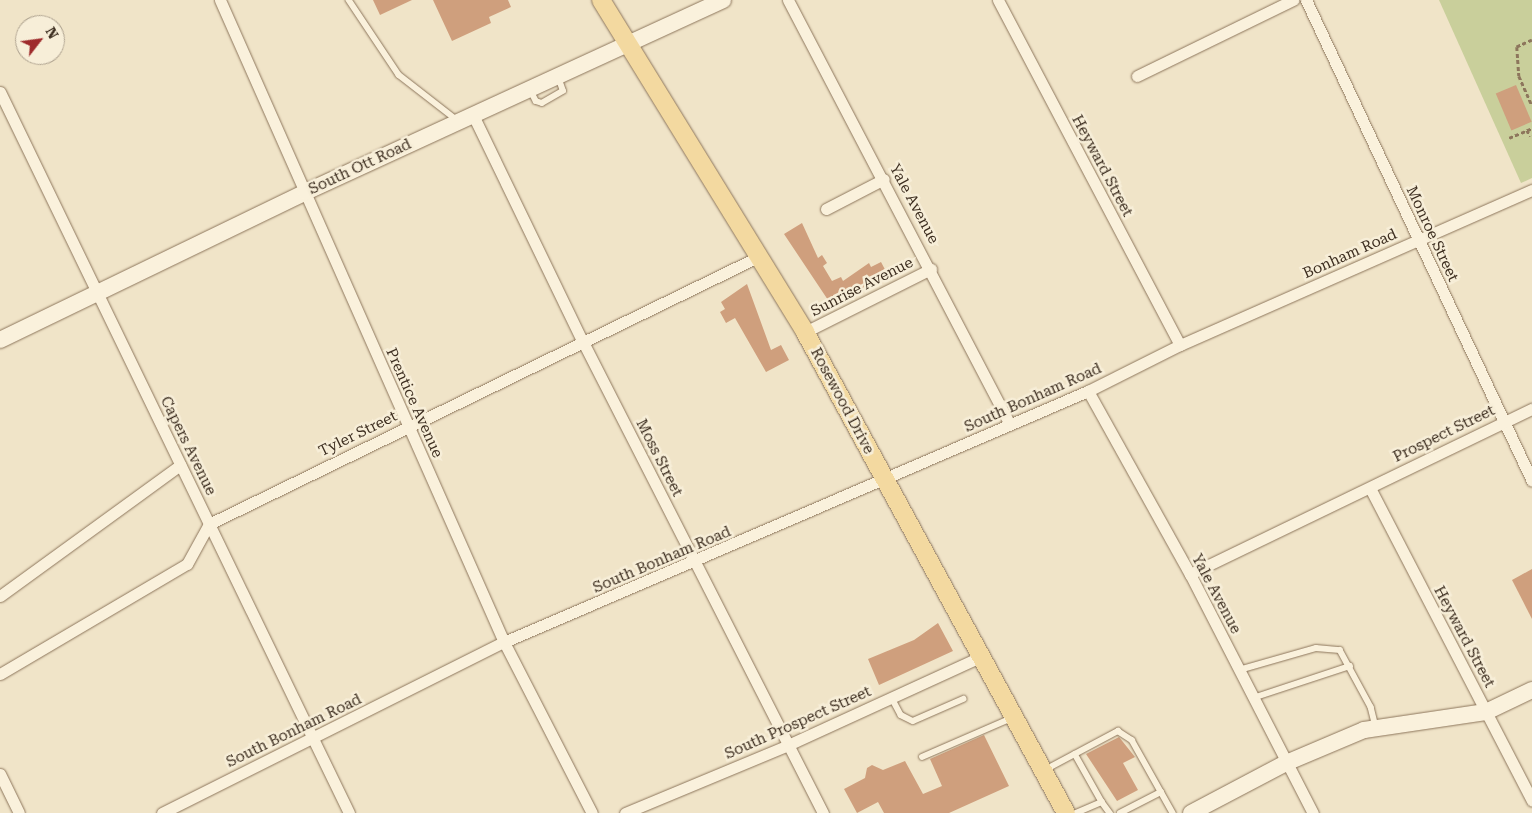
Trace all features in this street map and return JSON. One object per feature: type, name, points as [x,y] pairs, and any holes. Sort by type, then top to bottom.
[{"type":"main road","name":"Rosewood Drive","points":[[601,0],[805,332],[1066,813]]},
{"type":"street","name":"Prentice Avenue","points":[[220,0],[306,192],[407,427],[504,642],[592,813]]},
{"type":"street","name":"South Ott Road","points":[[0,340],[306,192],[626,43],[723,0]]},
{"type":"street","name":"Yale Avenue","points":[[788,0],[884,179],[1010,424]]},
{"type":"street","name":"Heyward Street","points":[[998,0],[1180,345]]},
{"type":"street","points":[[1137,76],[1293,0]]},
{"type":"street","name":"Monroe Street","points":[[1306,0],[1532,481]]},
{"type":"street","name":"Capers Avenue","points":[[0,92],[5,117],[97,293],[348,813]]},
{"type":"street","name":"Moss Street","points":[[466,118],[582,340],[822,813]]},
{"type":"street","points":[[826,208],[884,179]]},
{"type":"street","name":"Bonham Road","points":[[1180,345],[1532,190]]},
{"type":"street","name":"Tyler Street","points":[[209,524],[582,340],[758,257]]},
{"type":"street","name":"Sunrise Avenue","points":[[805,332],[931,269]]},
{"type":"street","name":"South Bonham Road","points":[[162,813],[504,642],[695,563],[1010,424],[1088,392],[1180,345]]},
{"type":"street","name":"Yale Avenue","points":[[1088,392],[1190,574],[1313,813]]},
{"type":"street","name":"Prospect Street","points":[[1370,488],[1532,409]]},
{"type":"street","points":[[0,596],[180,465]]},
{"type":"street","points":[[1190,574],[1370,488]]},
{"type":"street","name":"Heyward Street","points":[[1370,488],[1532,801]]},
{"type":"street","points":[[0,674],[187,564],[209,524]]},
{"type":"street","name":"South Prospect Street","points":[[625,813],[788,745],[982,656]]},
{"type":"street","points":[[1191,813],[1286,763],[1376,728],[1486,712],[1532,690]]},
{"type":"street","points":[[0,774],[19,813]]},
{"type":"lane","points":[[349,0],[399,74],[466,118]]},
{"type":"lane","points":[[1239,670],[1316,648],[1340,650],[1371,707],[1376,728]]},
{"type":"lane","points":[[1253,698],[1350,666]]},
{"type":"lane","points":[[892,697],[901,715],[913,721],[963,699]]},
{"type":"lane","points":[[922,757],[1014,717]]},
{"type":"lane","points":[[1043,771],[1118,731],[1132,740],[1173,813]]},
{"type":"lane","points":[[1076,754],[1110,813]]},
{"type":"lane","points":[[1120,813],[1161,792]]},
{"type":"lane","points":[[1076,813],[1102,802]]},
{"type":"path","points":[[1532,40],[1517,47],[1519,76],[1532,105]]},
{"type":"path","points":[[1509,138],[1532,128]]},
{"type":"path","points":[[1527,130],[1530,136]]},
{"type":"green space","points":[[1439,0],[1532,0],[1532,178],[1521,183]]},
{"type":"building","points":[[373,0],[412,0],[380,15]]},
{"type":"building","points":[[433,0],[508,0],[511,7],[489,17],[491,23],[452,41]]},
{"type":"building","points":[[1516,85],[1532,122],[1511,130],[1496,94]]},
{"type":"building","points":[[802,223],[818,258],[822,255],[827,263],[823,266],[832,281],[841,277],[843,281],[869,263],[871,267],[881,262],[889,277],[832,306],[784,234]]},
{"type":"building","points":[[747,284],[771,350],[781,345],[789,360],[766,372],[735,318],[726,323],[720,312],[725,309],[721,302]]},
{"type":"building","points":[[1532,569],[1532,619],[1512,580]]},
{"type":"building","points":[[938,623],[953,651],[879,685],[868,659],[914,640]]},
{"type":"building","points":[[984,735],[1009,786],[949,813],[884,813],[878,802],[857,813],[844,789],[865,778],[867,768],[872,765],[883,770],[905,761],[923,794],[942,786],[930,759]]},
{"type":"building","points":[[1119,737],[1135,757],[1123,763],[1138,790],[1117,801],[1086,754]]}]
